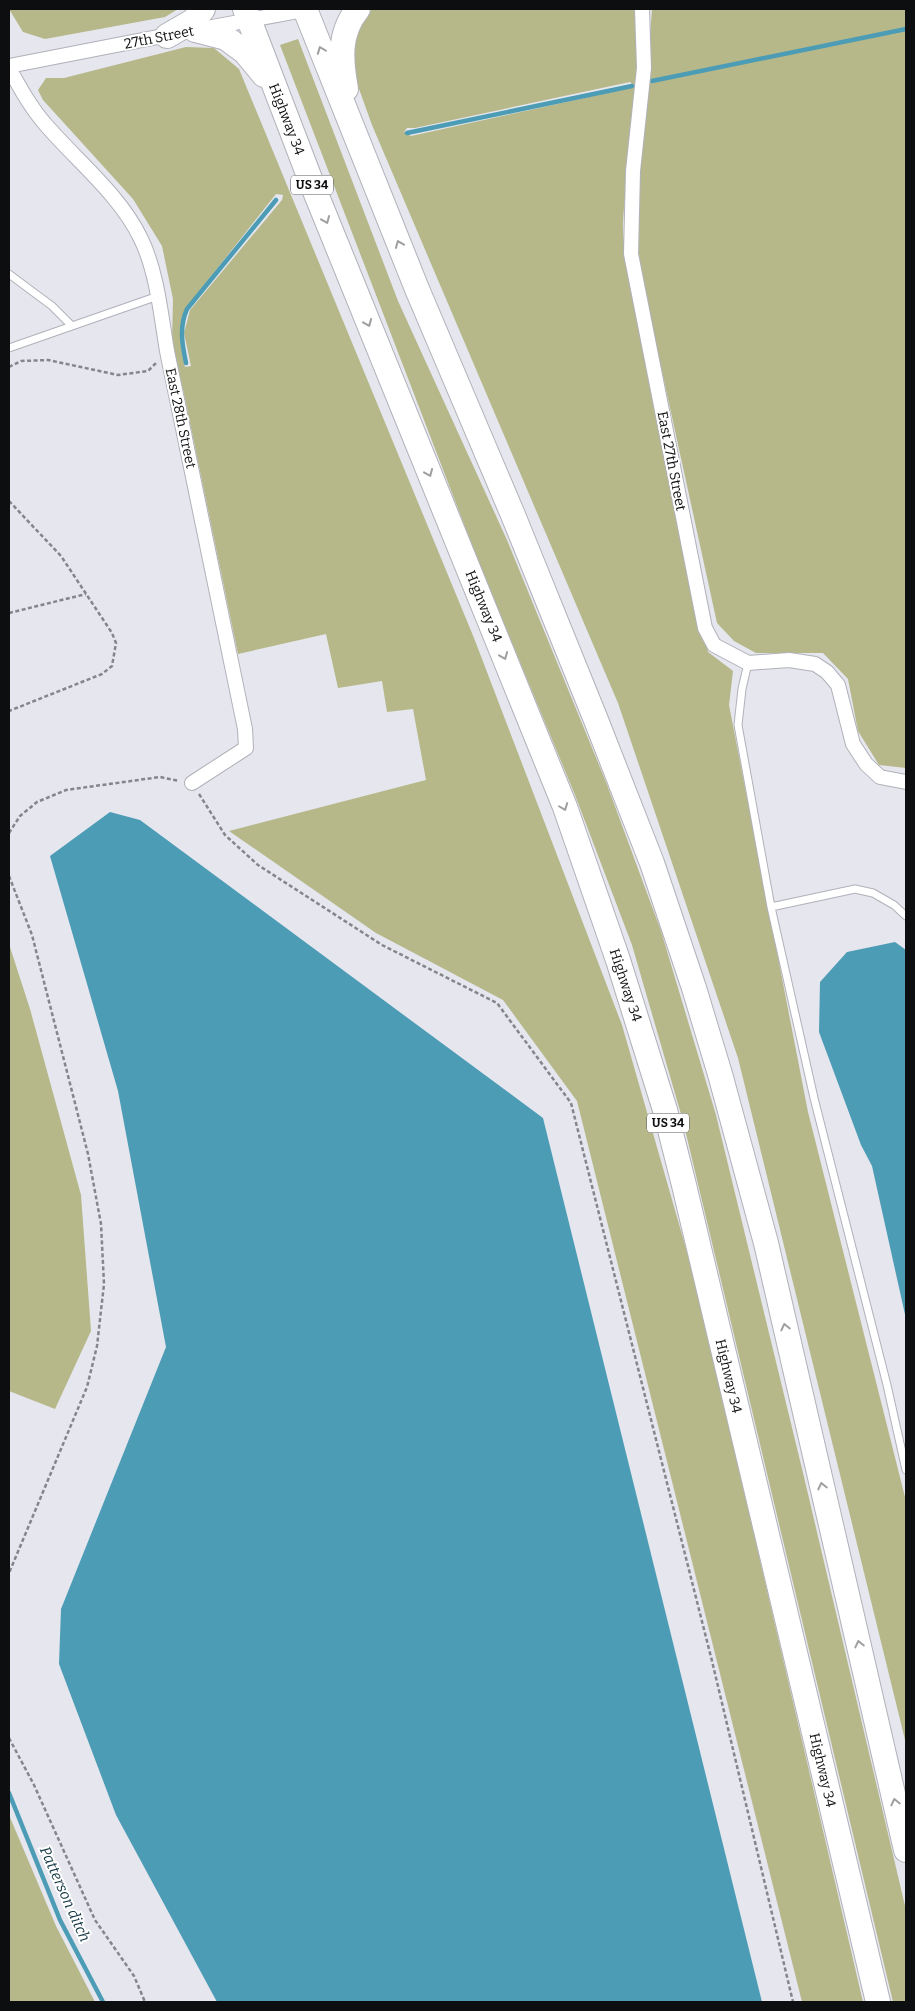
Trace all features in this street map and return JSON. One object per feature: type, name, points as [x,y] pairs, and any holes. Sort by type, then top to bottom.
[{"type":"highway","points":[[306,9],[351,128],[513,514],[596,720],[652,863],[694,988],[720,1074],[766,1243],[906,1850]]},
{"type":"highway","points":[[351,128],[342,64],[342,45],[345,29],[358,9]]},
{"type":"highway","name":"Highway 34","points":[[247,14],[401,407],[481,598],[565,807],[618,960],[664,1110],[684,1185],[878,2002]]},
{"type":"highway","points":[[167,36],[193,21],[199,20],[245,52],[277,93]]},
{"type":"street","name":"27th Street","points":[[199,20],[306,9]]},
{"type":"street","name":"East 27th Street","points":[[642,9],[644,68],[633,171],[631,254],[705,628],[714,645],[748,663]]},
{"type":"street","name":"27th Street","points":[[9,67],[167,36]]},
{"type":"street","name":"East 28th Street","points":[[9,67],[26,100],[45,124],[120,206],[141,239],[158,296],[167,351],[245,729],[246,748],[192,783]]},
{"type":"street","points":[[748,663],[789,660],[815,664],[827,672],[838,685],[853,744],[866,764],[880,777],[906,782]]},
{"type":"lane","points":[[9,274],[52,306],[71,326]]},
{"type":"lane","points":[[10,345],[158,296]]},
{"type":"lane","points":[[748,663],[742,689],[738,725],[771,907],[817,1108],[887,1385],[906,1470]]},
{"type":"lane","points":[[771,907],[855,889],[873,893],[894,905],[906,916]]},
{"type":"path","points":[[9,367],[20,361],[48,360],[118,375],[148,371],[167,351]]},
{"type":"path","points":[[9,501],[61,556],[112,633],[116,643],[112,666],[102,674],[9,711]]},
{"type":"path","points":[[9,613],[86,594]]},
{"type":"path","points":[[9,833],[20,816],[37,802],[66,790],[160,777],[192,783],[225,835],[258,865],[382,945],[497,1003],[572,1103],[712,1661],[793,2002]]},
{"type":"path","points":[[9,876],[32,935],[88,1154],[101,1224],[104,1284],[97,1346],[87,1387],[9,1573]]},
{"type":"path","points":[[9,1738],[34,1785],[95,1920],[134,1976],[145,2002]]},
{"type":"green space","points":[[9,9],[178,9],[165,17],[45,39],[23,32]]},
{"type":"green space","points":[[634,9],[639,61],[638,88],[623,227],[628,274],[708,652],[733,671],[729,705],[808,1112],[906,1501],[906,1744],[738,1058],[618,703],[372,125],[350,64],[354,37],[371,10]],"holes":[[[630,82],[635,87],[411,136],[404,132],[407,128],[415,128]]]},
{"type":"green space","points":[[652,9],[906,9],[906,768],[879,765],[858,731],[848,679],[823,653],[756,653],[734,641],[717,623],[641,275],[636,225]]},
{"type":"green space","points":[[298,39],[398,301],[507,540],[606,782],[661,931],[716,1115],[906,1910],[906,2002],[893,2002],[683,1121],[632,945],[575,795],[477,558],[280,45]]},
{"type":"green space","points":[[186,47],[214,48],[239,69],[474,638],[622,1025],[693,1273],[863,2002],[802,2002],[577,1101],[503,1000],[376,933],[229,831],[426,780],[413,709],[387,712],[382,681],[338,688],[326,634],[238,654],[172,344],[173,299],[162,246],[133,199],[43,100],[38,90],[46,78],[64,78]],"holes":[[[276,194],[283,195],[282,200],[190,310],[184,333],[191,366],[185,367],[181,338],[186,308]]]},
{"type":"green space","points":[[9,944],[30,1009],[81,1195],[91,1331],[55,1409],[9,1391]]},
{"type":"green space","points":[[9,1815],[56,1926],[95,2002],[9,2002]]},
{"type":"water","points":[[110,812],[140,820],[543,1118],[762,2002],[217,2002],[116,1815],[59,1664],[61,1609],[166,1347],[118,1091],[50,856]]},
{"type":"water","points":[[895,942],[906,950],[906,1319],[872,1166],[861,1145],[819,1032],[820,982],[847,952]]},
{"type":"waterway","points":[[652,81],[906,29]]},
{"type":"waterway","points":[[407,133],[632,86]]},
{"type":"waterway","points":[[186,363],[182,342],[182,329],[187,309],[276,200]]},
{"type":"waterway","name":"Patterson ditch","points":[[9,1793],[60,1920],[103,2002]]}]
